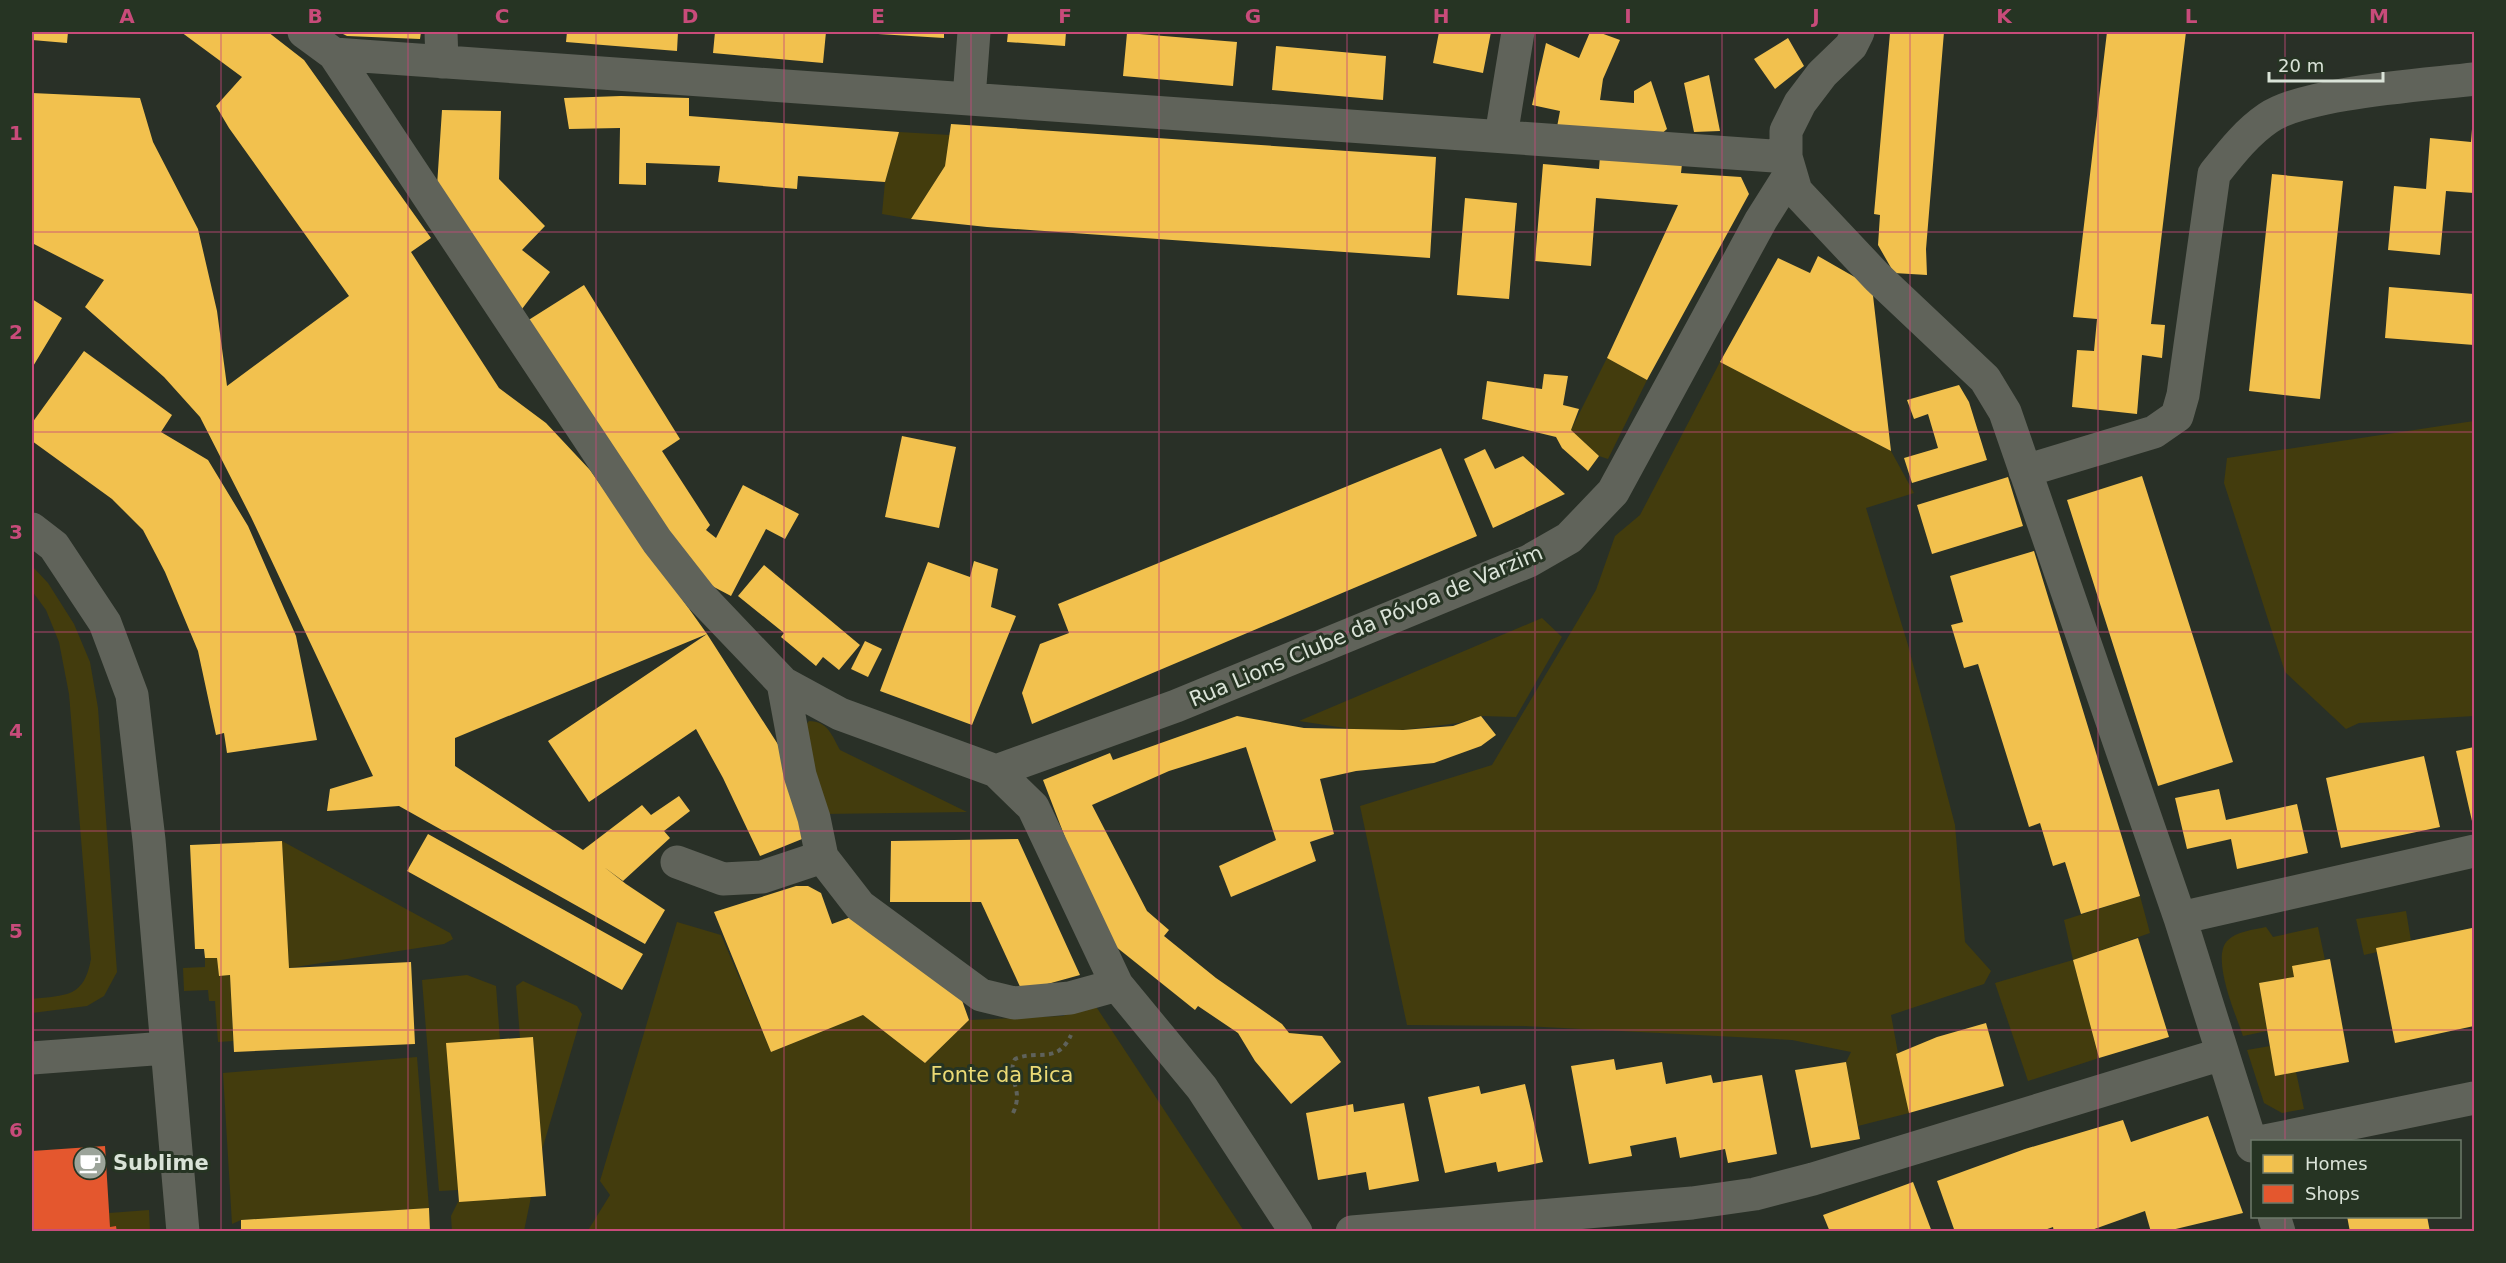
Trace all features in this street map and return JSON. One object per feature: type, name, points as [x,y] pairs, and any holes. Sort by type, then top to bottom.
[{"type":"street","points":[[304,32],[334,54],[657,541],[700,596],[783,683],[840,714],[996,771],[1033,807],[1117,985],[1202,1088],[1296,1232]]},
{"type":"street","points":[[969,98],[974,32]]},
{"type":"street","points":[[1501,136],[1518,32]]},
{"type":"street","points":[[1858,32],[1851,46],[1822,74],[1800,103],[1786,131],[1788,166],[1796,191],[1877,277],[1985,379],[2005,412],[2180,918],[2253,1140]]},
{"type":"street","points":[[334,54],[441,47],[969,98],[1501,136],[1788,166]]},
{"type":"street","points":[[2025,471],[2154,432],[2177,416],[2183,395],[2214,174],[2234,148],[2269,117],[2312,101],[2475,79]]},
{"type":"street","name":"Rua Lions Clube da Póvoa de Varzim","points":[[996,771],[1187,701],[1529,561],[1569,538],[1613,492],[1788,166]]},
{"type":"street","points":[[32,529],[54,546],[105,623],[132,695],[149,840],[183,1232]]},
{"type":"street","points":[[783,683],[800,776],[814,818],[822,857],[860,906],[981,995],[1014,1003],[1070,998],[1117,985]]},
{"type":"street","points":[[2180,918],[2475,851]]},
{"type":"street","points":[[677,862],[723,879],[762,878],[822,857]]},
{"type":"street","points":[[32,1058],[166,1048]]},
{"type":"street","points":[[1352,1232],[1692,1203],[1755,1194],[1813,1179],[2223,1054]]},
{"type":"street","points":[[2269,1140],[2475,1098]]},
{"type":"path","points":[[1013,1113],[1019,1099],[1017,1086],[1011,1076],[1015,1059],[1023,1056],[1058,1053],[1067,1045],[1073,1031],[1070,998]]},
{"type":"green space","points":[[899,132],[950,135],[945,166],[911,219],[882,214],[885,182]]},
{"type":"green space","points":[[1607,358],[1647,380],[1608,459],[1599,456],[1571,430]]},
{"type":"green space","points":[[1720,362],[1891,451],[1914,493],[1866,508],[1908,645],[1955,825],[1965,942],[1991,971],[1984,984],[1891,1015],[1909,1113],[1858,1126],[1846,1062],[1851,1052],[1792,1040],[1524,1026],[1407,1025],[1360,806],[1492,765],[1596,590],[1615,536],[1640,515]]},
{"type":"green space","points":[[2474,421],[2474,716],[2359,723],[2346,729],[2285,672],[2224,483],[2227,458]]},
{"type":"green space","points":[[32,566],[48,583],[74,624],[90,662],[98,708],[117,972],[104,996],[87,1006],[32,1013],[32,999],[64,995],[78,988],[84,981],[91,959],[69,694],[59,642],[46,610],[32,591]]},
{"type":"green space","points":[[1542,618],[1562,637],[1516,717],[1481,716],[1459,723],[1402,730],[1358,730],[1299,721]]},
{"type":"green space","points":[[809,721],[825,726],[840,750],[967,812],[823,814],[804,727]]},
{"type":"green space","points":[[282,841],[450,933],[453,939],[444,944],[289,968]]},
{"type":"green space","points":[[2140,896],[2150,933],[2073,960],[2064,920]]},
{"type":"green space","points":[[2406,911],[2411,941],[2376,948],[2377,952],[2364,955],[2356,919]]},
{"type":"green space","name":"Fonte da Bica","points":[[677,922],[721,935],[771,1052],[863,1015],[925,1063],[969,1020],[1063,1016],[1093,1002],[1244,1231],[587,1232],[610,1195],[600,1181]]},
{"type":"green space","points":[[2266,927],[2273,937],[2318,927],[2325,960],[2294,977],[2259,983],[2267,1031],[2243,1036],[2226,987],[2223,973],[2223,949],[2227,941],[2235,935]]},
{"type":"green space","points":[[205,958],[217,958],[219,976],[230,975],[233,1041],[218,1042],[215,1001],[209,1001],[208,990],[184,991],[183,968],[205,967]]},
{"type":"green space","points":[[2073,960],[2099,1058],[2028,1081],[1995,983]]},
{"type":"green space","points":[[467,975],[496,986],[500,1040],[458,1190],[439,1191],[422,980]]},
{"type":"green space","points":[[523,981],[577,1006],[582,1014],[542,1150],[533,1037],[520,1038],[516,986]]},
{"type":"green space","points":[[2270,1046],[2275,1075],[2296,1072],[2304,1109],[2282,1113],[2264,1103],[2247,1050]]},
{"type":"green space","points":[[417,1057],[429,1208],[241,1220],[232,1224],[223,1073]]},
{"type":"green space","points":[[531,1197],[524,1231],[452,1231],[451,1216],[459,1200]]},
{"type":"green space","points":[[149,1210],[150,1231],[117,1231],[116,1226],[110,1227],[109,1213]]},
{"type":"building: Homes","points":[[32,32],[68,32],[67,43],[32,40]]},
{"type":"building: Homes","points":[[181,32],[268,32],[304,60],[431,238],[411,252],[499,388],[546,423],[590,470],[707,634],[455,738],[455,766],[583,850],[642,805],[651,815],[679,796],[690,811],[664,831],[670,838],[623,881],[604,867],[626,884],[665,910],[645,944],[399,806],[327,811],[330,789],[373,776],[251,517],[200,417],[164,377],[85,307],[104,280],[32,243],[32,93],[140,98],[153,142],[198,229],[217,311],[227,386],[349,296],[229,128],[216,106],[242,77]]},
{"type":"building: Homes","points":[[339,32],[421,32],[420,39],[347,36]]},
{"type":"building: Homes","points":[[567,32],[678,32],[677,51],[566,42]]},
{"type":"building: Homes","points":[[715,32],[826,32],[823,63],[713,53]]},
{"type":"building: Homes","points":[[878,32],[944,32],[944,38],[878,34]]},
{"type":"building: Homes","points":[[1008,32],[1066,32],[1065,46],[1007,42]]},
{"type":"building: Homes","points":[[1439,32],[1491,32],[1483,73],[1433,63]]},
{"type":"building: Homes","points":[[1590,32],[1598,32],[1620,40],[1603,79],[1600,100],[1634,103],[1634,91],[1651,81],[1667,129],[1659,136],[1557,127],[1560,111],[1532,105],[1546,43],[1579,58]]},
{"type":"building: Homes","points":[[1944,32],[1926,249],[1927,275],[1894,273],[1878,245],[1880,215],[1874,214],[1890,33]]},
{"type":"building: Homes","points":[[2107,32],[2186,32],[2151,324],[2165,325],[2162,358],[2142,355],[2137,414],[2072,407],[2077,350],[2094,351],[2097,319],[2073,317]]},
{"type":"building: Homes","points":[[1127,33],[1237,42],[1233,86],[1123,76]]},
{"type":"building: Homes","points":[[1788,38],[1804,66],[1775,89],[1754,59]]},
{"type":"building: Homes","points":[[1276,46],[1386,56],[1383,100],[1272,90]]},
{"type":"building: Homes","points":[[1709,75],[1720,131],[1694,132],[1684,83]]},
{"type":"building: Homes","points":[[621,96],[689,98],[689,116],[899,132],[885,182],[798,176],[797,189],[718,182],[720,166],[646,163],[646,185],[619,184],[620,128],[569,129],[564,98]]},
{"type":"building: Homes","points":[[442,110],[501,111],[499,179],[545,226],[522,250],[550,272],[522,309],[437,186]]},
{"type":"building: Homes","points":[[951,124],[1436,157],[1430,258],[987,227],[911,219],[945,166]]},
{"type":"building: Homes","points":[[2472,129],[2474,130],[2474,193],[2446,191],[2440,255],[2388,250],[2394,186],[2426,189],[2430,138],[2471,142]]},
{"type":"building: Homes","points":[[1600,156],[1682,164],[1681,173],[1741,177],[1749,194],[1647,380],[1607,358],[1678,205],[1596,198],[1591,266],[1535,261],[1543,164],[1599,169]]},
{"type":"building: Homes","points":[[2272,174],[2343,181],[2320,399],[2249,391]]},
{"type":"building: Homes","points":[[1465,198],[1517,203],[1509,299],[1457,295]]},
{"type":"building: Homes","points":[[1818,256],[1872,287],[1891,451],[1720,362],[1778,258],[1810,273]]},
{"type":"building: Homes","points":[[584,285],[680,439],[662,451],[710,525],[706,530],[716,538],[743,485],[799,514],[785,539],[766,529],[731,596],[695,577],[527,321]]},
{"type":"building: Homes","points":[[2389,287],[2474,294],[2474,345],[2385,338]]},
{"type":"building: Homes","points":[[32,299],[62,318],[32,368]]},
{"type":"building: Homes","points":[[84,351],[172,415],[161,432],[208,460],[248,526],[296,636],[317,740],[227,753],[224,733],[216,735],[198,651],[165,572],[143,530],[112,499],[32,441],[32,423]]},
{"type":"building: Homes","points":[[1544,374],[1568,376],[1563,405],[1579,409],[1571,430],[1599,456],[1588,471],[1562,448],[1556,437],[1482,419],[1487,381],[1542,389]]},
{"type":"building: Homes","points":[[1959,385],[1969,402],[1987,460],[1912,483],[1904,458],[1938,448],[1928,414],[1914,419],[1907,400]]},
{"type":"building: Homes","points":[[902,436],[956,447],[939,528],[885,517]]},
{"type":"building: Homes","points":[[1441,448],[1477,536],[1032,724],[1022,693],[1040,644],[1069,633],[1058,604]]},
{"type":"building: Homes","points":[[1485,449],[1495,469],[1523,456],[1565,494],[1493,528],[1464,459]]},
{"type":"building: Homes","points":[[2142,476],[2233,762],[2158,786],[2067,500]]},
{"type":"building: Homes","points":[[2008,477],[2023,526],[1932,554],[1917,505]]},
{"type":"building: Homes","points":[[2034,551],[2140,896],[2081,914],[2065,862],[2053,866],[2040,823],[2029,827],[1978,664],[1964,668],[1951,625],[1963,622],[1950,576]]},
{"type":"building: Homes","points":[[974,561],[998,569],[991,607],[1016,616],[972,725],[880,691],[928,562],[970,577]]},
{"type":"building: Homes","points":[[764,565],[860,645],[839,670],[823,657],[816,666],[781,637],[784,633],[738,596]]},
{"type":"building: Homes","points":[[707,634],[779,746],[807,837],[760,856],[723,778],[696,729],[589,802],[548,741]]},
{"type":"building: Homes","points":[[865,641],[882,649],[868,677],[851,669]]},
{"type":"building: Homes","points":[[1237,716],[1304,728],[1403,730],[1453,726],[1481,716],[1496,735],[1481,746],[1434,763],[1356,771],[1320,779],[1334,834],[1310,842],[1316,861],[1231,897],[1219,866],[1276,840],[1246,747],[1169,771],[1092,805],[1147,911],[1169,930],[1164,936],[1216,978],[1282,1024],[1289,1033],[1322,1036],[1341,1062],[1291,1104],[1255,1061],[1238,1033],[1198,1006],[1195,1010],[1115,946],[1078,871],[1043,780],[1110,753],[1113,760]]},
{"type":"building: Homes","points":[[2474,747],[2474,821],[2472,821],[2456,751]]},
{"type":"building: Homes","points":[[2424,756],[2440,827],[2341,848],[2326,778]]},
{"type":"building: Homes","points":[[2219,789],[2226,820],[2297,804],[2308,853],[2237,869],[2231,839],[2187,849],[2175,798]]},
{"type":"building: Homes","points":[[428,834],[643,954],[622,990],[407,871]]},
{"type":"building: Homes","points":[[1018,839],[1080,975],[1022,991],[981,902],[890,902],[891,841]]},
{"type":"building: Homes","points":[[282,841],[289,968],[411,962],[415,1044],[234,1052],[230,975],[219,976],[217,958],[205,958],[204,949],[195,949],[190,845]]},
{"type":"building: Homes","points":[[796,886],[808,886],[821,893],[832,924],[859,914],[959,992],[969,1020],[925,1063],[863,1015],[771,1052],[714,912]]},
{"type":"building: Homes","points":[[2472,928],[2474,1026],[2395,1043],[2376,948]]},
{"type":"building: Homes","points":[[2138,938],[2169,1037],[2099,1058],[2073,960]]},
{"type":"building: Homes","points":[[2330,959],[2349,1062],[2275,1076],[2259,983],[2294,977],[2292,966]]},
{"type":"building: Homes","points":[[1986,1023],[2004,1086],[1909,1113],[1896,1054],[1937,1037]]},
{"type":"building: Homes","points":[[533,1037],[546,1196],[459,1202],[446,1043]]},
{"type":"building: Homes","points":[[1614,1059],[1616,1070],[1662,1062],[1666,1084],[1711,1075],[1713,1083],[1762,1075],[1777,1154],[1728,1163],[1725,1149],[1680,1158],[1676,1137],[1630,1146],[1632,1156],[1589,1164],[1571,1066]]},
{"type":"building: Homes","points":[[1846,1062],[1860,1139],[1811,1148],[1795,1070]]},
{"type":"building: Homes","points":[[1525,1084],[1543,1162],[1498,1172],[1496,1162],[1445,1173],[1428,1097],[1479,1086],[1481,1094]]},
{"type":"building: Homes","points":[[1404,1103],[1419,1181],[1369,1190],[1366,1172],[1318,1180],[1306,1113],[1353,1104],[1354,1112]]},
{"type":"building: Homes","points":[[2208,1116],[2243,1213],[2163,1232],[2151,1232],[2145,1211],[2086,1232],[2054,1232],[2053,1227],[2039,1232],[1955,1232],[1937,1181],[2025,1149],[2123,1120],[2131,1142]]},
{"type":"building: Homes","points":[[1913,1182],[1932,1232],[1830,1232],[1823,1215]]},
{"type":"building: Homes","points":[[429,1208],[430,1232],[241,1232],[241,1220]]},
{"type":"building: Homes","points":[[2347,1218],[2427,1218],[2430,1232],[2350,1232]]},
{"type":"building: Shops","points":[[105,1146],[110,1227],[116,1226],[117,1232],[32,1232],[32,1151]]},
{"type":"place","name":"Sublime","points":[[90,1163]]}]
